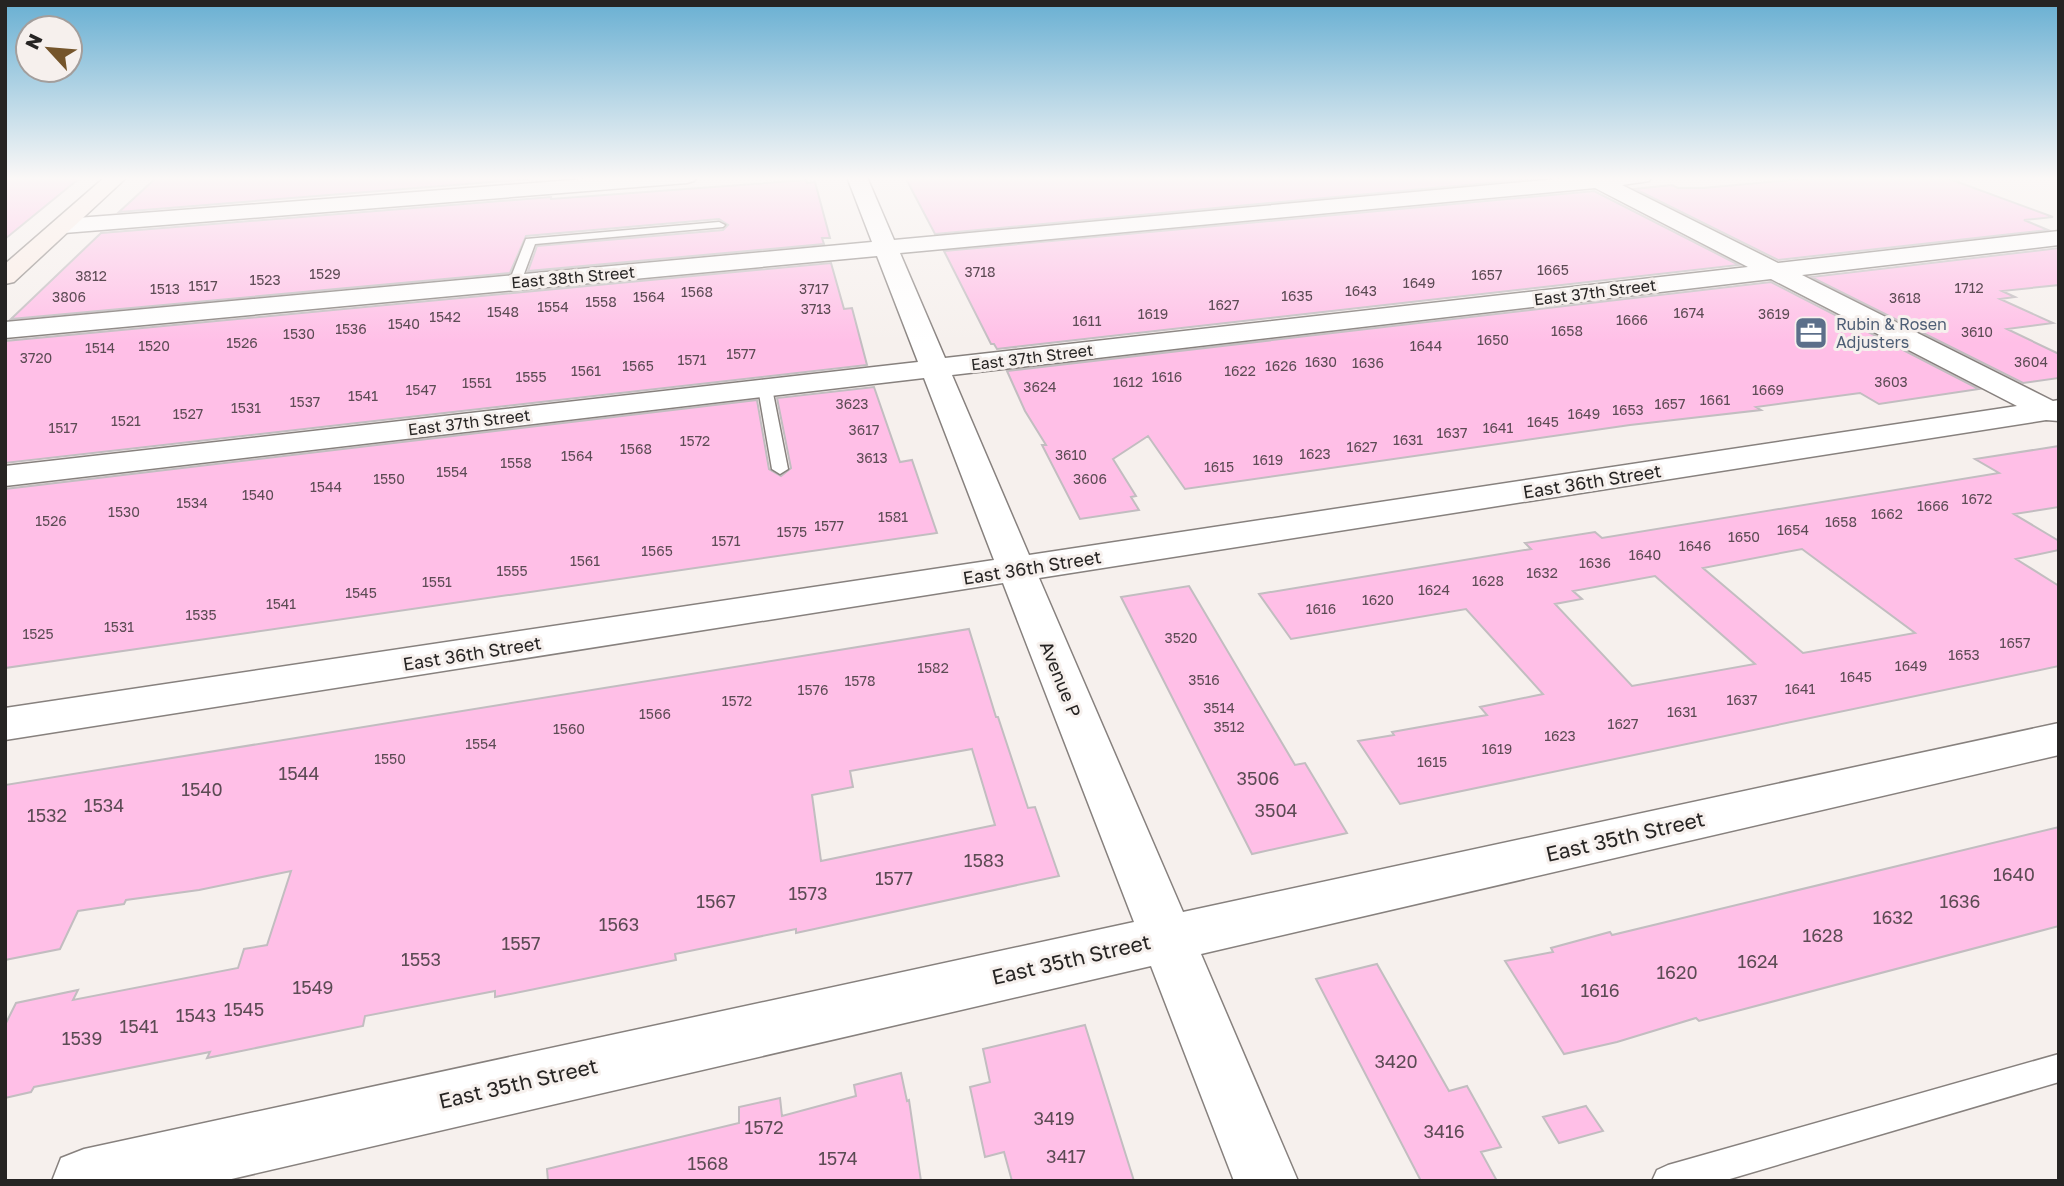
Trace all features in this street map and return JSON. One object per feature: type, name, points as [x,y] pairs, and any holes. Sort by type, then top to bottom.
[{"type":"main road","points":[[6,276],[57,232]]},
{"type":"street","name":"Avenue P","points":[[879,232],[1266,1181]]},
{"type":"street","name":"East 38th Street","points":[[5,330],[1038,232]]},
{"type":"street","points":[[1700,232],[2056,412]]},
{"type":"street","name":"East 37th Street","points":[[5,476],[2059,238]]},
{"type":"street","name":"East 36th Street","points":[[5,724],[2056,412]]},
{"type":"street","name":"East 35th Street","points":[[84,1181],[2059,739]]},
{"type":"lane","points":[[515,282],[530,241],[632,232]]},
{"type":"lane","points":[[765,388],[780,469]]},
{"type":"lane","points":[[1668,1181],[2059,1068]]},
{"type":"building","points":[[567,232],[526,236],[510,273],[11,319],[101,233]]},
{"type":"building","points":[[696,232],[828,232],[830,238],[822,238],[824,244],[528,271],[537,246]]},
{"type":"building","points":[[1146,232],[1675,232],[1739,265],[997,349],[991,344],[944,251]]},
{"type":"building","points":[[1722,232],[2027,232],[1778,260]]},
{"type":"building","points":[[2059,248],[2059,285],[2002,291],[2015,297],[2000,299],[2053,323],[2007,329],[2059,354],[2059,378],[2023,383],[1811,277]]},
{"type":"building","points":[[831,263],[844,309],[852,308],[867,365],[5,463],[5,341]]},
{"type":"building","points":[[1771,282],[1979,389],[1879,404],[1860,393],[1756,407],[1761,410],[1630,425],[1185,489],[1148,436],[1113,459],[1136,496],[1131,497],[1139,510],[1080,519],[1042,445],[1046,445],[1025,411],[1007,371]]},
{"type":"building","points":[[874,387],[900,462],[912,460],[937,533],[5,668],[5,489],[757,400],[769,469],[781,476],[791,468],[777,398]]},
{"type":"building","points":[[2059,446],[2059,507],[2014,514],[2059,541],[2059,550],[2016,559],[2059,586],[2059,666],[1400,804],[1358,741],[1394,735],[1392,732],[1487,715],[1480,707],[1543,694],[1466,609],[1291,639],[1259,594],[1531,549],[1525,543],[1595,532],[1602,538],[1999,473],[1975,459]],"holes":[[[1802,549],[1915,633],[1803,653],[1703,568]],[[1655,576],[1755,664],[1632,686],[1555,604],[1582,599],[1573,591]]]},
{"type":"building","points":[[1189,586],[1295,765],[1305,763],[1347,833],[1252,854],[1121,597]]},
{"type":"building","points":[[969,629],[1028,808],[1035,807],[1059,876],[796,933],[796,929],[675,954],[676,960],[535,989],[495,997],[495,991],[365,1016],[363,1026],[207,1058],[210,1052],[34,1087],[31,1092],[5,1098],[5,1025],[16,1003],[78,990],[73,1000],[238,968],[244,949],[267,945],[291,871],[78,911],[60,949],[5,960],[5,785]],"holes":[[[972,749],[995,825],[821,861],[812,795],[853,787],[850,771]]]},
{"type":"building","points":[[2059,827],[2059,926],[1699,1021],[1696,1018],[1617,1042],[1564,1054],[1505,961],[1553,952],[1551,948],[1610,932],[1612,935]]},
{"type":"building","points":[[1377,964],[1449,1091],[1467,1086],[1501,1147],[1481,1152],[1497,1181],[1421,1181],[1316,979]]},
{"type":"building","points":[[1085,1025],[1134,1181],[1012,1181],[1004,1152],[985,1157],[970,1087],[990,1082],[983,1049]]},
{"type":"building","points":[[901,1073],[907,1101],[909,1100],[921,1181],[548,1181],[547,1169],[739,1123],[739,1107],[780,1098],[782,1116],[856,1096],[854,1085]]},
{"type":"building","points":[[1586,1106],[1603,1131],[1559,1143],[1543,1117]]},
{"type":"place","name":"Rubin & Rosen Adjusters","points":[[1811,333]]}]
